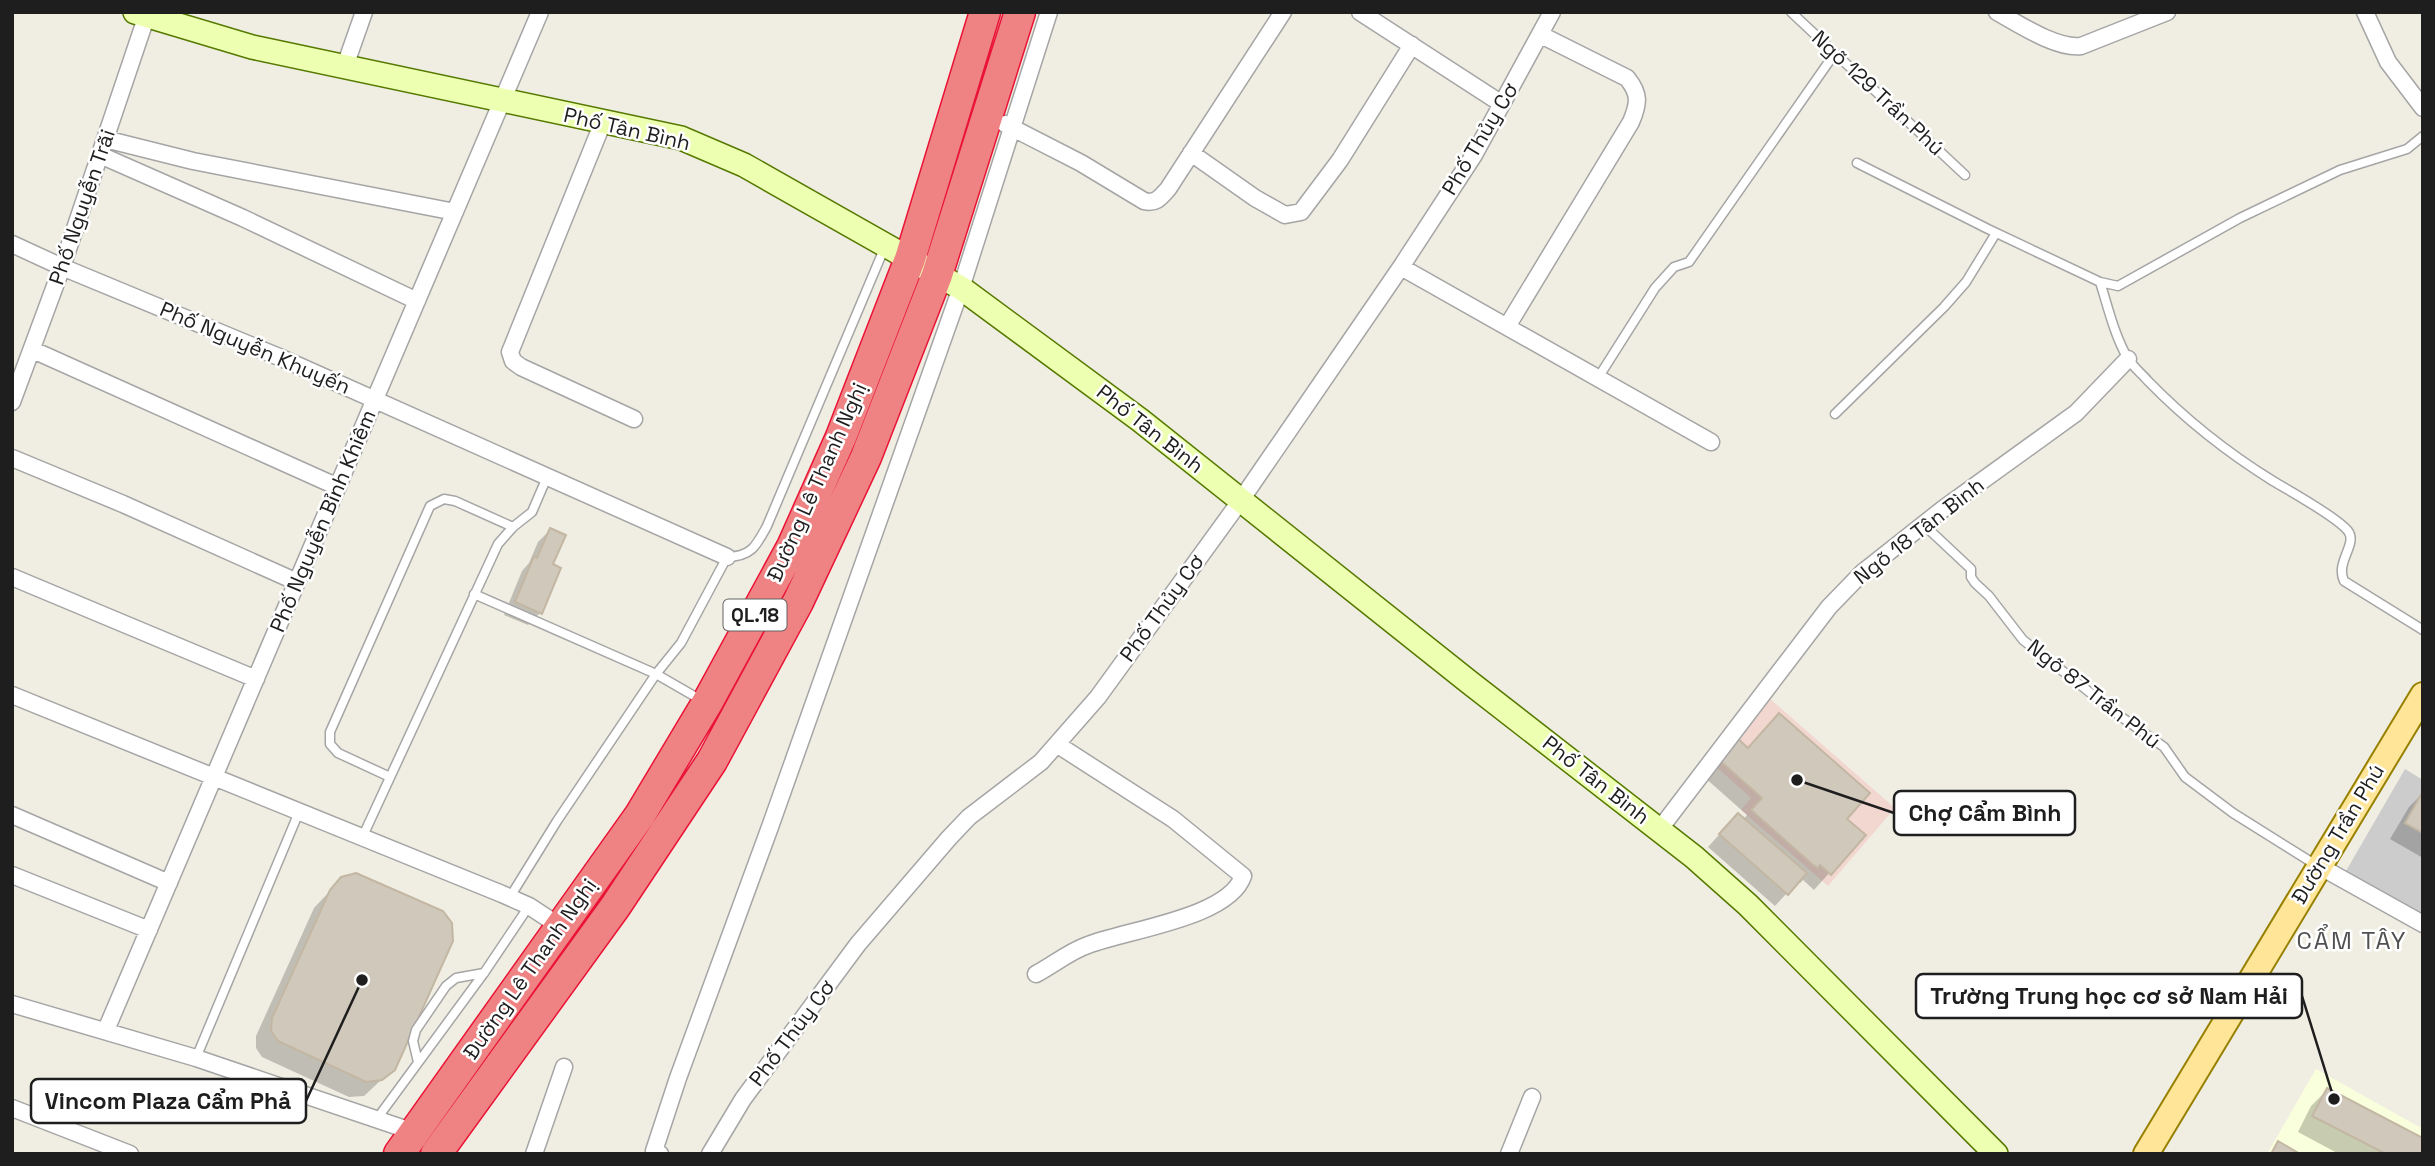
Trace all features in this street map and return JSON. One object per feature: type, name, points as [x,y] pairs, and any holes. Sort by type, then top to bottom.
[{"type":"highway","name":"Đường Lê Thanh Nghị","points":[[407,1143],[640,815],[707,703],[792,547],[841,437],[897,253],[985,12]]},
{"type":"highway","name":"Đường Lê Thanh Nghị","points":[[436,1154],[615,907],[712,761],[798,602],[949,281],[1001,121],[1020,12]]},
{"type":"highway","points":[[707,703],[736,715]]},
{"type":"main road","name":"Đường Trần Phú","points":[[2146,1154],[2423,695]]},
{"type":"street","points":[[345,66],[364,12]]},
{"type":"street","name":"Phố Nguyễn Bỉnh Khiêm","points":[[106,1030],[540,12]]},
{"type":"street","points":[[1049,12],[1001,121],[1152,203],[1168,189],[1283,12]]},
{"type":"street","points":[[1360,12],[1502,104]]},
{"type":"street","name":"Phố Thủy Cơ","points":[[710,1154],[743,1100],[858,944],[969,817],[1028,774],[1058,745],[1098,697],[1241,500],[1401,267],[1474,155],[1552,12]]},
{"type":"street","points":[[1997,12],[2062,45],[2074,47],[2167,12]]},
{"type":"street","points":[[2365,12],[2388,62],[2423,108]]},
{"type":"street","name":"Phố Tân Bình","points":[[143,14],[252,47],[681,138],[744,165],[949,281],[1140,420],[1458,674],[1695,857],[1748,905],[1996,1154]]},
{"type":"street","name":"Phố Nguyễn Trãi","points":[[12,402],[33,350],[100,155],[143,14]]},
{"type":"street","points":[[1508,325],[1631,122],[1639,103],[1636,89],[1627,78],[1541,35]]},
{"type":"street","points":[[1191,153],[1255,198],[1285,215],[1301,212],[1340,160],[1412,45]]},
{"type":"street","points":[[603,122],[510,352],[513,361],[521,368],[634,419]]},
{"type":"street","points":[[105,139],[193,161],[455,212]]},
{"type":"street","points":[[100,155],[243,218],[417,301]]},
{"type":"street","name":"Phố Nguyễn Khuyến","points":[[12,244],[375,400],[727,556]]},
{"type":"street","points":[[1401,267],[1711,442]]},
{"type":"street","points":[[656,1153],[678,1078],[770,827],[949,281]]},
{"type":"street","points":[[33,350],[338,487]]},
{"type":"street","name":"Ngõ 18 Tân Bình","points":[[1659,830],[1829,607],[1862,573],[1923,524],[2076,413],[2128,359]]},
{"type":"street","points":[[12,458],[123,504],[297,582]]},
{"type":"street","points":[[12,577],[256,679]]},
{"type":"street","points":[[12,695],[529,906],[561,927]]},
{"type":"street","points":[[1036,974],[1086,945],[1161,925],[1214,906],[1230,896],[1240,884],[1242,876],[1173,820],[1058,745]]},
{"type":"street","points":[[12,815],[169,883]]},
{"type":"street","points":[[2319,866],[2423,924]]},
{"type":"street","points":[[12,875],[149,930]]},
{"type":"street","points":[[12,1004],[196,1058],[376,1120],[407,1143]]},
{"type":"street","points":[[534,1154],[564,1067]]},
{"type":"street","points":[[1509,1154],[1532,1097]]},
{"type":"street","points":[[12,1108],[130,1154]]},
{"type":"lane","name":"Ngõ 129 Trần Phú","points":[[1791,12],[1965,175]]},
{"type":"lane","points":[[1598,378],[1655,288],[1674,267],[1689,262],[1835,53]]},
{"type":"lane","points":[[1857,163],[1996,233],[2100,282],[2118,286],[2240,218],[2340,170],[2407,149],[2423,136]]},
{"type":"lane","points":[[1835,414],[1944,307],[1966,282],[1996,233]]},
{"type":"lane","points":[[510,898],[556,821],[656,674],[681,643],[727,556],[741,556],[757,544],[897,253]]},
{"type":"lane","points":[[2100,282],[2128,359],[2166,398],[2244,463],[2348,531],[2351,540],[2340,574],[2344,581],[2423,630]]},
{"type":"lane","points":[[362,838],[498,544],[532,512],[547,477]]},
{"type":"lane","points":[[390,777],[338,753],[330,744],[330,732],[430,506],[444,499],[455,501],[513,527]]},
{"type":"lane","name":"Ngõ 87 Trần Phú","points":[[1923,524],[1971,569],[1971,577],[1975,583],[1989,596],[2023,640],[2164,747],[2185,777],[2223,806],[2319,866]]},
{"type":"lane","points":[[474,594],[656,674],[707,703]]},
{"type":"lane","points":[[196,1058],[299,812]]},
{"type":"lane","points":[[376,1120],[484,973],[529,906]]},
{"type":"lane","points":[[418,1062],[413,1041],[416,1030],[446,986],[456,978],[484,973]]},
{"type":"shaded area","points":[[1769,698],[1895,808],[1828,886],[1741,810],[1751,798],[1712,763]]},
{"type":"shaded area","points":[[2405,769],[2423,780],[2423,915],[2346,871]]},
{"type":"shaded area","points":[[2316,1069],[2423,1129],[2423,1154],[2267,1154]]},
{"type":"building","points":[[550,528],[566,535],[553,564],[561,568],[542,614],[515,602],[534,556],[537,558]]},
{"type":"building","points":[[1779,713],[1870,793],[1847,819],[1866,835],[1831,875],[1820,865],[1818,868],[1812,864],[1751,810],[1762,798],[1718,759],[1736,737],[1748,748]]},
{"type":"building","points":[[2423,791],[2423,833],[2405,823]]},
{"type":"building","points":[[1738,813],[1807,873],[1788,895],[1719,834]]},
{"type":"building","points":[[356,873],[443,911],[452,923],[453,941],[395,1070],[382,1080],[366,1082],[278,1041],[271,1031],[272,1018],[330,890],[341,877]]},
{"type":"building","points":[[2327,1088],[2423,1138],[2422,1154],[2386,1154],[2312,1116]]},
{"type":"building","points":[[2278,1141],[2300,1154],[2271,1154]]},
{"type":"place","name":"Chợ Cẩm Bình","points":[[1797,780]]},
{"type":"place","name":"Vincom Plaza Cẩm Phả","points":[[362,980]]},
{"type":"place","name":"Trường Trung học cơ sở Nam Hải","points":[[2334,1099]]},
{"type":"district","name":"CẨM TÂY","points":[[2352,941]]}]
